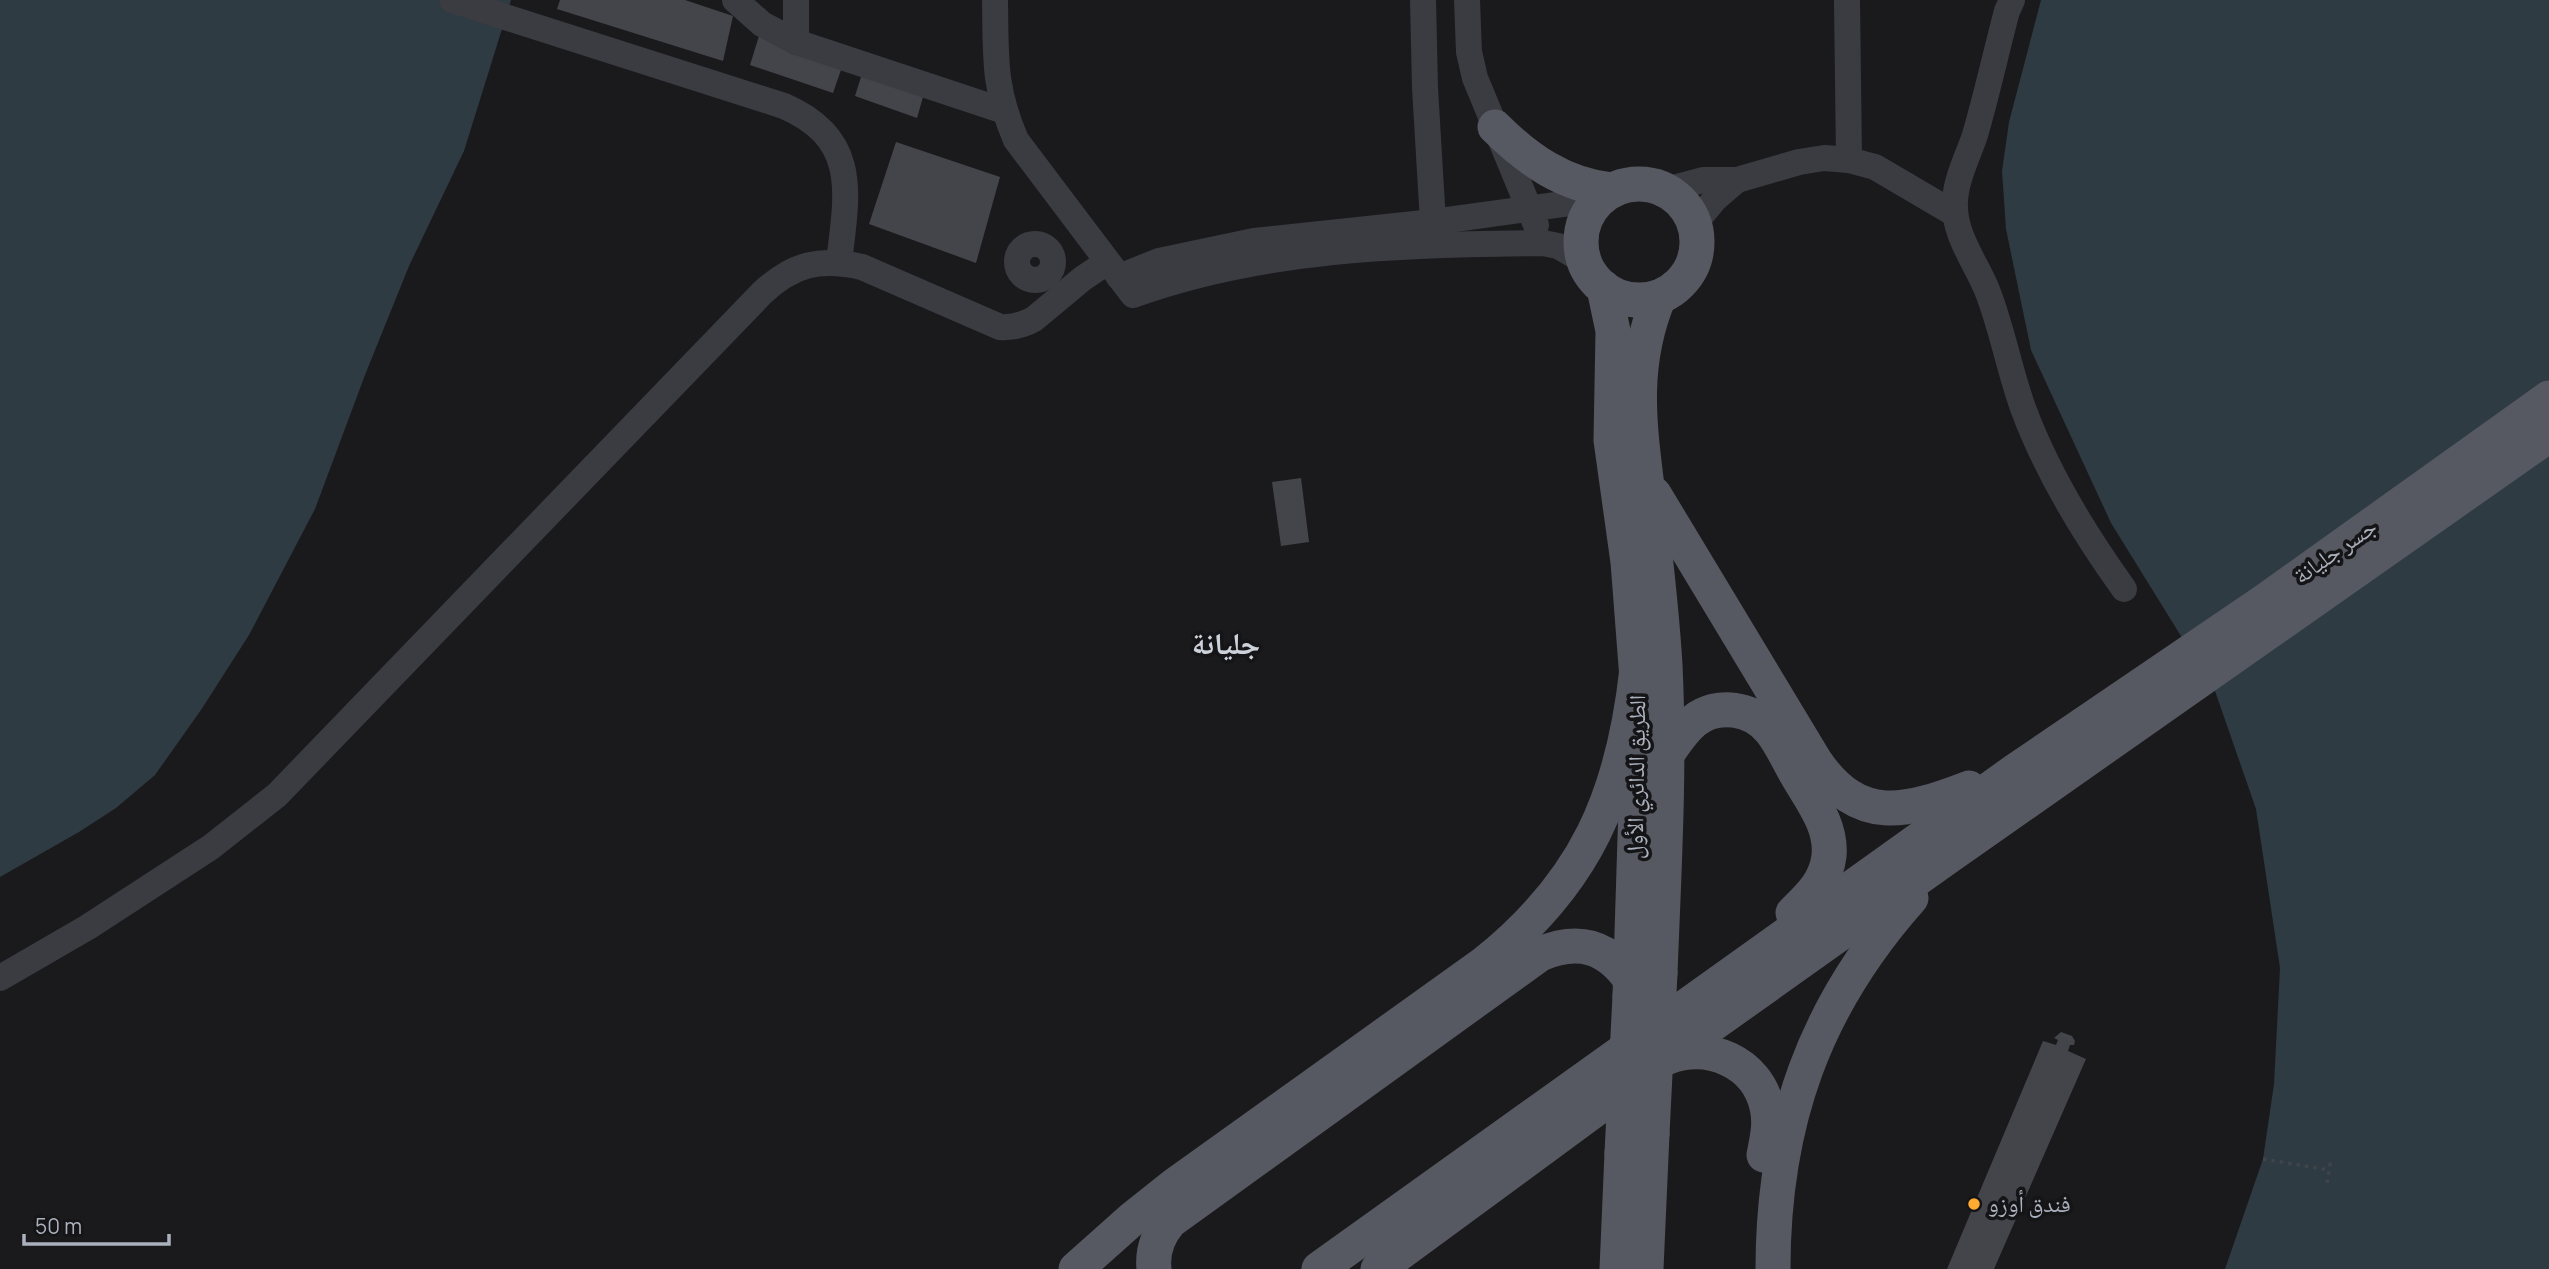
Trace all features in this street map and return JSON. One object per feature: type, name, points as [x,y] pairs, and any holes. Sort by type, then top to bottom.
[{"type":"main road","points":[[1495,127],[1527,157],[1545,169],[1605,194]]},
{"type":"main road","points":[[1624,184],[1653,185],[1666,190],[1684,204],[1695,223],[1698,245],[1692,267],[1679,285],[1659,297],[1636,300],[1604,288],[1595,281],[1584,261],[1580,239],[1586,217],[1605,194],[1624,184]]},
{"type":"main road","name":"الطريق الدائري الأول","points":[[1604,288],[1613,331],[1611,440],[1628,562],[1637,669],[1640,982],[1622,1153],[1617,1269]]},
{"type":"main road","points":[[1646,1269],[1653,1134],[1640,982],[1667,754],[1665,664],[1639,386],[1644,337],[1659,297]]},
{"type":"main road","name":"جسر جليانة","points":[[2127,713],[2342,546],[2549,398]]},
{"type":"main road","name":"جسر جليانة","points":[[2127,713],[2549,435]]},
{"type":"main road","points":[[1647,482],[1815,761],[1842,790],[1853,797],[1878,807],[1904,808],[1930,803],[2015,771],[2127,713]]},
{"type":"main road","points":[[1076,1269],[1175,1185],[1485,963],[1528,927],[1568,880],[1597,829],[1626,743],[1637,669]]},
{"type":"main road","points":[[1667,754],[1687,727],[1707,713],[1731,709],[1754,716],[1772,732],[1823,820],[1829,842],[1824,877],[1810,897],[1785,921],[1757,955]]},
{"type":"main road","points":[[1378,1269],[1665,1058],[1949,856],[2127,713]]},
{"type":"main road","points":[[1319,1269],[2015,771]]},
{"type":"main road","points":[[1773,1269],[1776,1204],[1786,1137],[1810,1054],[1824,1023],[1858,964],[1902,907],[1949,856]]},
{"type":"main road","points":[[1154,1269],[1157,1241],[1170,1221],[1540,954],[1568,945],[1598,950],[1611,957],[1640,982]]},
{"type":"main road","points":[[1665,1058],[1690,1052],[1728,1058],[1748,1072],[1764,1096],[1769,1120],[1756,1201],[1752,1269]]},
{"type":"street","points":[[452,0],[784,106],[813,121],[834,147],[845,177],[847,194],[839,262]]},
{"type":"street","points":[[735,0],[762,24],[796,42],[1004,111]]},
{"type":"street","points":[[796,0],[796,42]]},
{"type":"street","points":[[995,0],[996,66],[1004,111],[1016,140],[1119,278]]},
{"type":"street","points":[[1423,0],[1424,88],[1434,233]]},
{"type":"street","points":[[1467,0],[1469,52],[1475,78],[1543,243]]},
{"type":"street","points":[[1847,0],[1849,160]]},
{"type":"street","points":[[2008,4],[1976,132],[1958,184],[1955,214],[1959,233],[1987,291],[2022,406],[2042,454],[2093,546],[2124,589]]},
{"type":"street","points":[[1666,190],[1703,180],[1737,180],[1799,162],[1824,158],[1849,160],[1875,167],[1955,214]]},
{"type":"street","points":[[1695,223],[1715,199],[1737,180]]},
{"type":"street","points":[[1434,233],[1605,194]]},
{"type":"street","points":[[0,978],[116,909],[211,847],[256,813],[297,775],[762,293],[775,281],[797,269],[821,262],[839,262],[862,267],[1000,327],[1026,323],[1058,282],[1119,278],[1159,261],[1254,241],[1434,233],[1543,243],[1558,246],[1584,261]]},
{"type":"path","points":[[2263,1159],[2329,1170]]},
{"type":"path","points":[[2327,1183],[2331,1159]]},
{"type":"shaded area","points":[[0,0],[511,0],[464,151],[409,266],[315,509],[249,635],[155,775],[116,808],[0,877]]},
{"type":"shaded area","points":[[2041,0],[2549,0],[2549,1269],[2225,1269],[2263,1159],[2274,1084],[2280,968],[2256,809],[2215,691],[2111,523],[2031,350],[2006,229],[2002,171],[2009,122]]},
{"type":"building","points":[[560,0],[685,0],[733,16],[723,61],[557,9]]},
{"type":"building","points":[[759,36],[843,64],[833,93],[750,65]]},
{"type":"building","points":[[862,74],[923,97],[917,118],[855,96]]},
{"type":"building","points":[[896,142],[1000,177],[976,263],[869,224]]},
{"type":"building","points":[[1301,478],[1309,542],[1281,546],[1272,482]]},
{"type":"building","points":[[2061,1032],[2072,1036],[2075,1041],[2068,1051],[2086,1059],[1994,1269],[1947,1269],[2043,1041],[2056,1045],[2058,1040],[2054,1038]]},
{"type":"place","name":"فندق أوزو","points":[[1974,1204]]},
{"type":"district","name":"جليانة","points":[[1226,644]]}]
